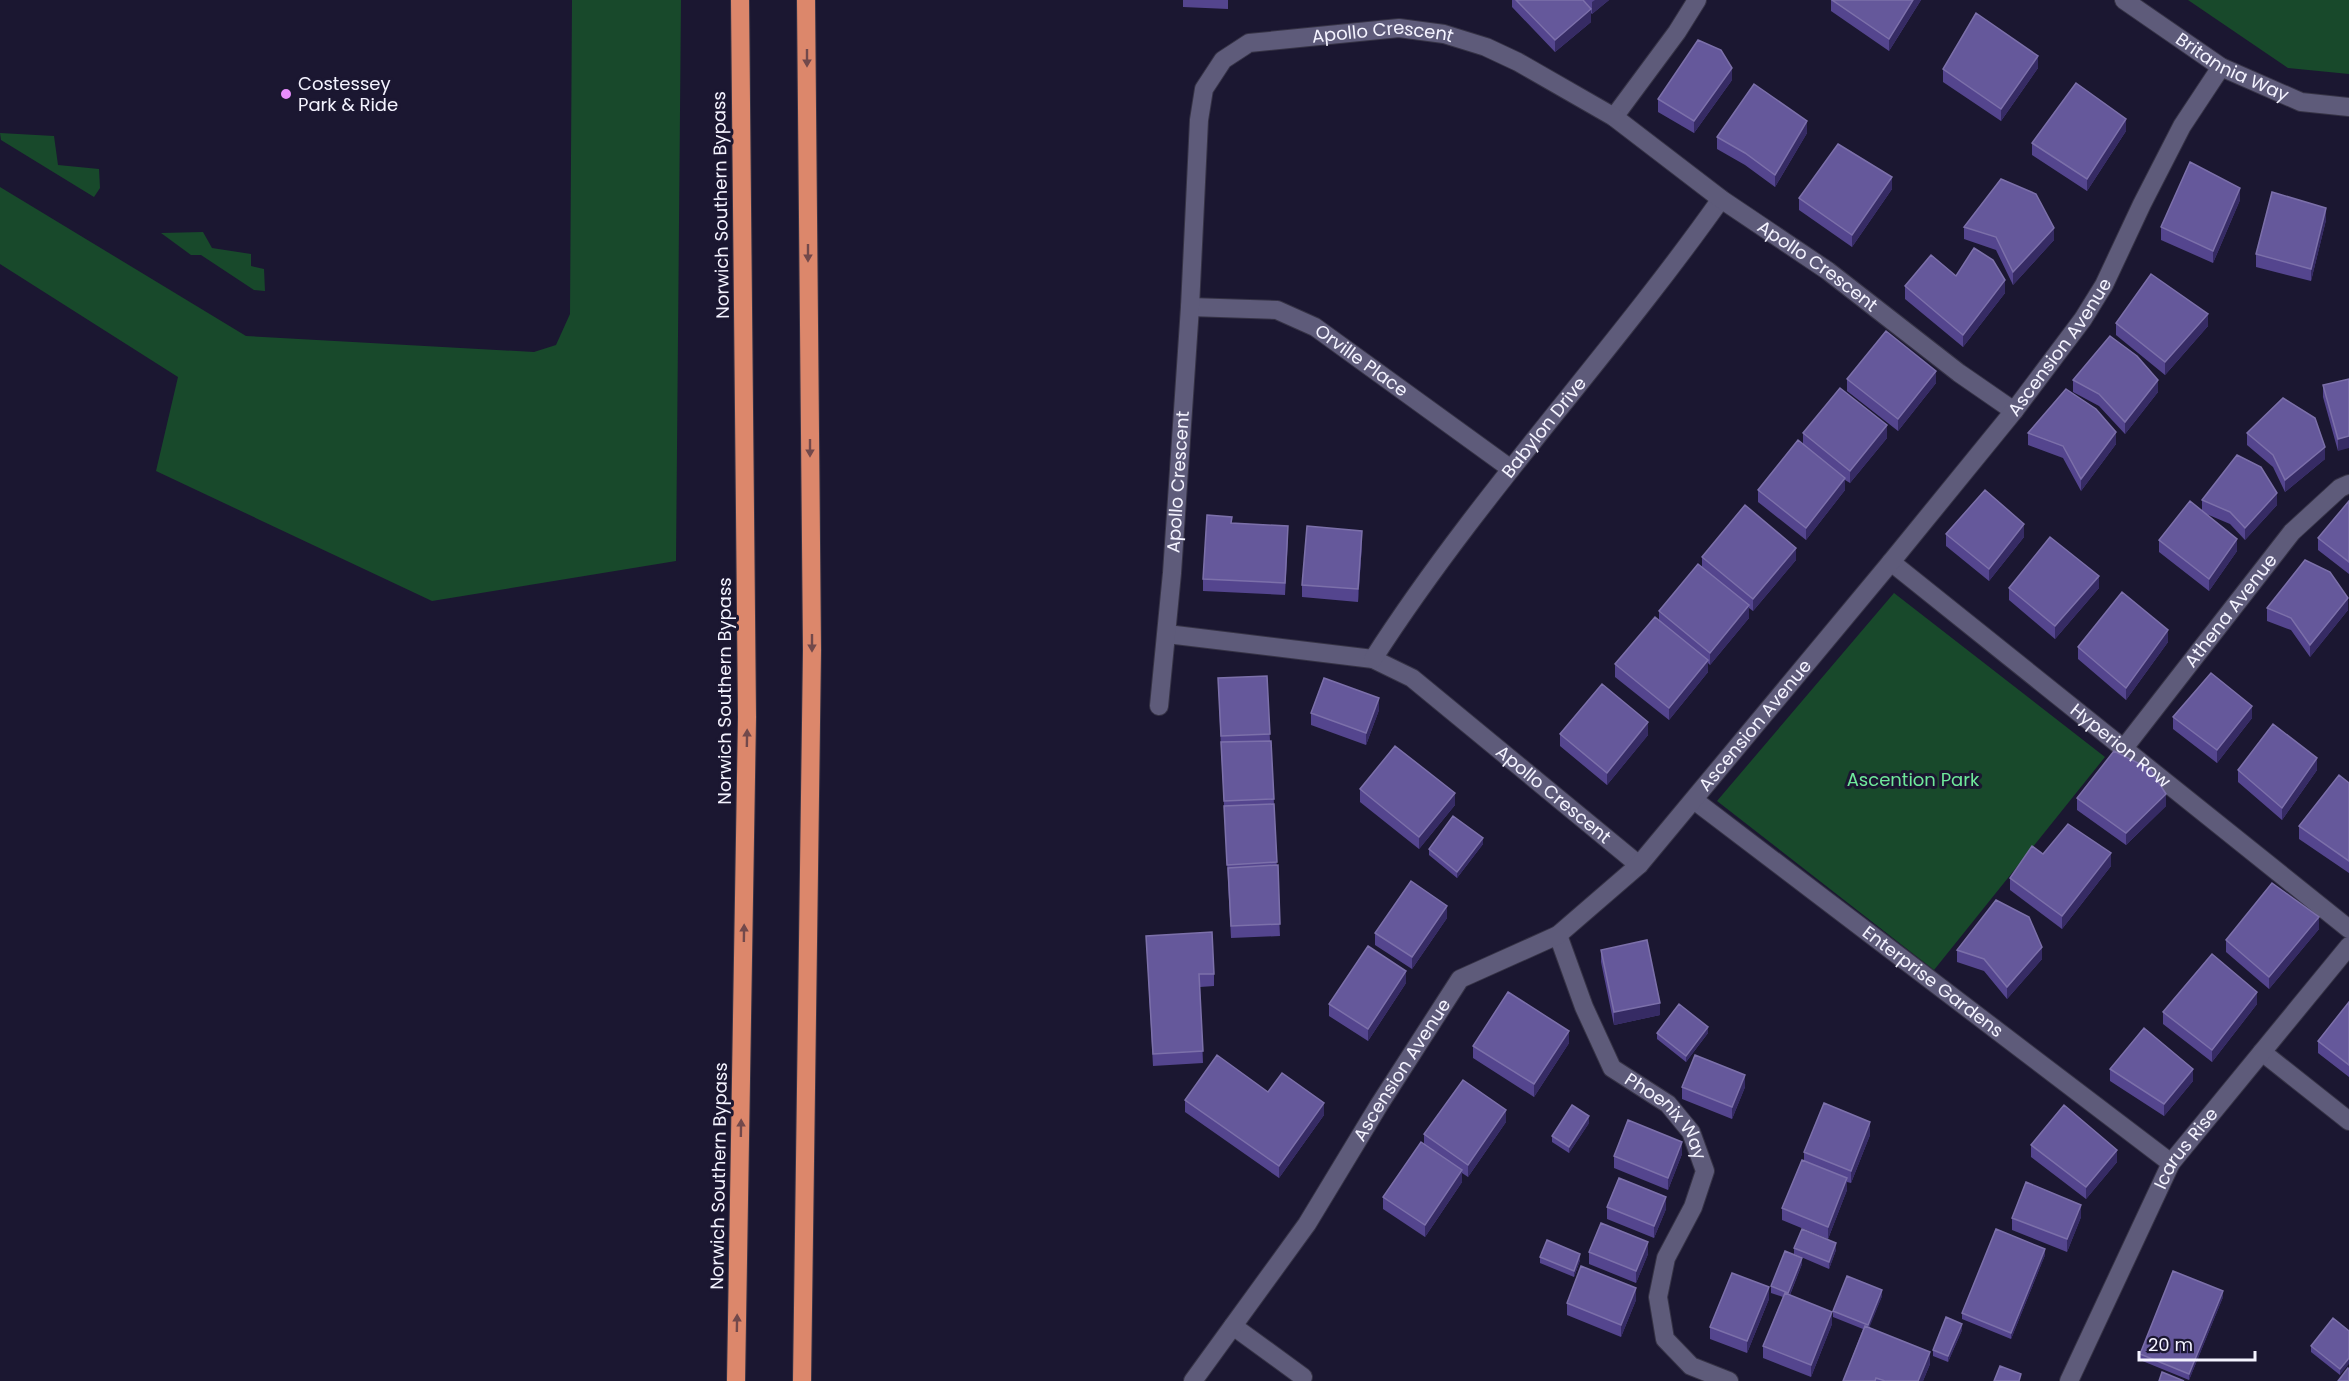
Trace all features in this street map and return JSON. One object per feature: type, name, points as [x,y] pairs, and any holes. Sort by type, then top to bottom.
[{"type":"highway","name":"Norwich Southern Bypass","points":[[736,1381],[747,717],[740,0]]},
{"type":"highway","points":[[802,1381],[812,650],[806,0]]},
{"type":"street","points":[[1614,117],[1677,32],[1697,0]]},
{"type":"street","name":"Britannia Way","points":[[2124,0],[2221,67],[2301,102],[2349,107]]},
{"type":"street","name":"Apollo Crescent","points":[[1158,706],[1167,634],[1190,307],[1198,120],[1204,88],[1223,60],[1249,43],[1399,28],[1444,34],[1486,47],[1518,62],[1614,117],[1721,199],[1828,271],[1959,373],[2013,411]]},
{"type":"street","name":"Ascension Avenue","points":[[1193,1381],[1307,1224],[1378,1105],[1460,979],[1558,935],[1638,865],[1891,562],[2013,411],[2083,319],[2104,285],[2182,126],[2221,67]]},
{"type":"street","name":"Babylon Drive","points":[[1373,659],[1401,615],[1511,469],[1677,261],[1721,199]]},
{"type":"street","name":"Orville Place","points":[[1190,307],[1277,310],[1315,327],[1511,469]]},
{"type":"street","name":"Athena Avenue","points":[[2124,748],[2292,532],[2340,488],[2349,484]]},
{"type":"street","name":"Hyperion Row","points":[[1891,562],[2349,929]]},
{"type":"street","name":"Apollo Crescent","points":[[1167,634],[1373,659],[1412,678],[1638,865]]},
{"type":"street","name":"Enterprise Gardens","points":[[1694,800],[2171,1163]]},
{"type":"street","name":"Phoenix Way","points":[[1558,935],[1584,1007],[1612,1068],[1668,1104],[1691,1132],[1705,1172],[1693,1207],[1666,1258],[1658,1297],[1665,1339],[1692,1366],[1729,1381]]},
{"type":"street","name":"Icarus Rise","points":[[2069,1381],[2171,1163],[2349,946]]},
{"type":"street","points":[[2262,1052],[2349,1121]]},
{"type":"street","points":[[1233,1326],[1303,1377]]},
{"type":"green space","points":[[572,0],[681,0],[676,561],[432,601],[156,471],[178,377],[0,264],[0,187],[246,336],[534,352],[556,345],[570,314]]},
{"type":"green space","points":[[2188,0],[2349,0],[2349,74],[2288,68]]},
{"type":"green space","points":[[0,133],[54,136],[58,165],[99,169],[100,188],[94,197],[1,140]]},
{"type":"green space","points":[[203,232],[212,248],[251,254],[251,266],[264,269],[265,291],[254,290],[201,255],[191,255],[161,233]]},
{"type":"green space","name":"Ascention Park","points":[[1894,593],[2105,757],[1934,970],[1717,801]]},
{"type":"building","points":[[1516,0],[1583,0],[1591,9],[1555,40]]},
{"type":"building","points":[[1832,0],[1913,0],[1889,39]]},
{"type":"building","points":[[1976,13],[2038,56],[2001,109],[1943,69]]},
{"type":"building","points":[[1698,40],[1721,50],[1732,68],[1694,121],[1658,99]]},
{"type":"building","points":[[2076,83],[2126,119],[2087,179],[2032,143]]},
{"type":"building","points":[[1754,84],[1807,121],[1775,175],[1745,153],[1717,137]]},
{"type":"building","points":[[1838,144],[1892,177],[1852,235],[1799,198]]},
{"type":"building","points":[[2190,162],[2240,188],[2213,251],[2161,227]]},
{"type":"building","points":[[2001,179],[2036,194],[2054,228],[2013,272],[1996,237],[1964,227]]},
{"type":"building","points":[[2272,192],[2326,208],[2311,269],[2256,254]]},
{"type":"building","points":[[1974,248],[1993,260],[2005,280],[1963,335],[1905,286],[1931,255],[1956,276]]},
{"type":"building","points":[[2151,274],[2208,314],[2165,362],[2116,323]]},
{"type":"building","points":[[1886,331],[1936,371],[1898,419],[1847,379]]},
{"type":"building","points":[[2110,336],[2137,356],[2158,380],[2125,422],[2099,394],[2073,380]]},
{"type":"building","points":[[2349,379],[2349,436],[2338,439],[2323,385]]},
{"type":"building","points":[[1840,388],[1887,425],[1850,471],[1803,433]]},
{"type":"building","points":[[2066,389],[2096,409],[2116,432],[2081,479],[2063,446],[2028,433]]},
{"type":"building","points":[[2283,398],[2315,418],[2325,447],[2285,480],[2273,455],[2247,433]]},
{"type":"building","points":[[1798,440],[1845,478],[1806,528],[1758,490]]},
{"type":"building","points":[[2237,455],[2261,467],[2277,493],[2245,528],[2230,512],[2202,500]]},
{"type":"building","points":[[1985,490],[2024,524],[1989,569],[1946,534]]},
{"type":"building","points":[[2190,501],[2237,539],[2209,579],[2159,540]]},
{"type":"building","points":[[2349,501],[2349,562],[2318,538]]},
{"type":"building","points":[[1745,505],[1796,548],[1753,599],[1702,557]]},
{"type":"building","points":[[1207,515],[1232,517],[1231,523],[1288,526],[1285,583],[1203,579]]},
{"type":"building","points":[[1307,526],[1362,531],[1358,589],[1302,585]]},
{"type":"building","points":[[2050,537],[2099,576],[2055,626],[2009,588]]},
{"type":"building","points":[[2305,560],[2330,572],[2348,598],[2310,645],[2291,618],[2267,608]]},
{"type":"building","points":[[1698,564],[1749,605],[1710,653],[1659,611]]},
{"type":"building","points":[[2122,592],[2168,630],[2126,688],[2078,647]]},
{"type":"building","points":[[1655,617],[1708,660],[1669,708],[1615,664]]},
{"type":"building","points":[[2211,673],[2252,706],[2217,750],[2173,717]]},
{"type":"building","points":[[1267,676],[1270,734],[1221,736],[1218,678]]},
{"type":"building","points":[[1324,678],[1379,698],[1366,733],[1311,713]]},
{"type":"building","points":[[1602,684],[1648,722],[1607,773],[1560,734]]},
{"type":"building","points":[[2273,724],[2317,758],[2282,808],[2238,770]]},
{"type":"building","points":[[1271,741],[1274,799],[1224,801],[1221,742]]},
{"type":"building","points":[[1395,746],[1455,793],[1419,837],[1360,789]]},
{"type":"building","points":[[2114,751],[2150,769],[2166,794],[2126,833],[2077,798]]},
{"type":"building","points":[[2339,775],[2349,783],[2349,861],[2299,826]]},
{"type":"building","points":[[1274,804],[1277,862],[1227,865],[1224,806]]},
{"type":"building","points":[[1453,816],[1483,838],[1457,872],[1429,849]]},
{"type":"building","points":[[2068,824],[2111,853],[2062,916],[2010,878],[2032,846],[2043,854]]},
{"type":"building","points":[[1278,865],[1280,924],[1231,926],[1228,868]]},
{"type":"building","points":[[1411,881],[1447,906],[1412,957],[1375,933]]},
{"type":"building","points":[[2272,883],[2319,917],[2269,977],[2226,940]]},
{"type":"building","points":[[1996,900],[2029,917],[2042,947],[2007,987],[1984,959],[1957,950]]},
{"type":"building","points":[[1212,932],[1214,974],[1199,974],[1203,1051],[1153,1054],[1146,936]]},
{"type":"building","points":[[1647,940],[1660,1003],[1614,1012],[1601,950]]},
{"type":"building","points":[[1368,946],[1406,971],[1368,1029],[1329,1004]]},
{"type":"building","points":[[2212,954],[2257,992],[2212,1050],[2163,1012]]},
{"type":"building","points":[[1508,992],[1569,1031],[1534,1084],[1473,1046]]},
{"type":"building","points":[[2349,1002],[2349,1065],[2318,1041]]},
{"type":"building","points":[[1679,1004],[1708,1027],[1686,1056],[1657,1033]]},
{"type":"building","points":[[2144,1028],[2193,1069],[2164,1104],[2110,1069]]},
{"type":"building","points":[[1217,1055],[1268,1092],[1282,1073],[1324,1103],[1279,1166],[1185,1100]]},
{"type":"building","points":[[1695,1055],[1745,1075],[1732,1107],[1682,1087]]},
{"type":"building","points":[[1463,1080],[1506,1110],[1468,1165],[1424,1134]]},
{"type":"building","points":[[1824,1103],[1870,1122],[1851,1171],[1804,1152]]},
{"type":"building","points":[[1572,1105],[1589,1116],[1569,1147],[1552,1136]]},
{"type":"building","points":[[2064,1105],[2117,1150],[2086,1187],[2031,1145]]},
{"type":"building","points":[[1628,1120],[1682,1142],[1668,1178],[1614,1156]]},
{"type":"building","points":[[1421,1142],[1462,1170],[1425,1225],[1383,1197]]},
{"type":"building","points":[[1802,1160],[1847,1178],[1828,1227],[1782,1208]]},
{"type":"building","points":[[1619,1178],[1666,1197],[1654,1226],[1607,1207]]},
{"type":"building","points":[[2026,1182],[2081,1205],[2067,1239],[2012,1218]]},
{"type":"building","points":[[1601,1223],[1648,1242],[1636,1271],[1589,1252]]},
{"type":"building","points":[[1802,1229],[1836,1243],[1829,1262],[1794,1248]]},
{"type":"building","points":[[1996,1229],[2045,1249],[2011,1333],[1962,1313]]},
{"type":"building","points":[[1547,1240],[1580,1254],[1574,1271],[1540,1257]]},
{"type":"building","points":[[1785,1251],[1802,1258],[1788,1293],[1771,1286]]},
{"type":"building","points":[[1581,1266],[1636,1288],[1621,1325],[1567,1303]]},
{"type":"building","points":[[2173,1271],[2223,1291],[2189,1374],[2140,1354]]},
{"type":"building","points":[[1732,1273],[1769,1287],[1747,1341],[1710,1327]]},
{"type":"building","points":[[1847,1276],[1882,1290],[1868,1325],[1833,1311]]},
{"type":"building","points":[[1785,1293],[1832,1312],[1811,1365],[1763,1346]]},
{"type":"building","points":[[1946,1317],[1962,1324],[1948,1356],[1933,1350]]},
{"type":"building","points":[[2333,1318],[2349,1331],[2349,1358],[2340,1369],[2311,1346]]},
{"type":"building","points":[[1865,1326],[1930,1352],[1918,1381],[1885,1381],[1876,1378],[1875,1381],[1843,1381]]},
{"type":"building","points":[[2000,1366],[2021,1374],[2019,1381],[1994,1381]]},
{"type":"building","points":[[2348,1368],[2349,1381],[2338,1381]]},
{"type":"building","points":[[2162,1372],[2184,1381],[2159,1381]]},
{"type":"place","name":"Costessey Park & Ride","points":[[286,94]]}]
